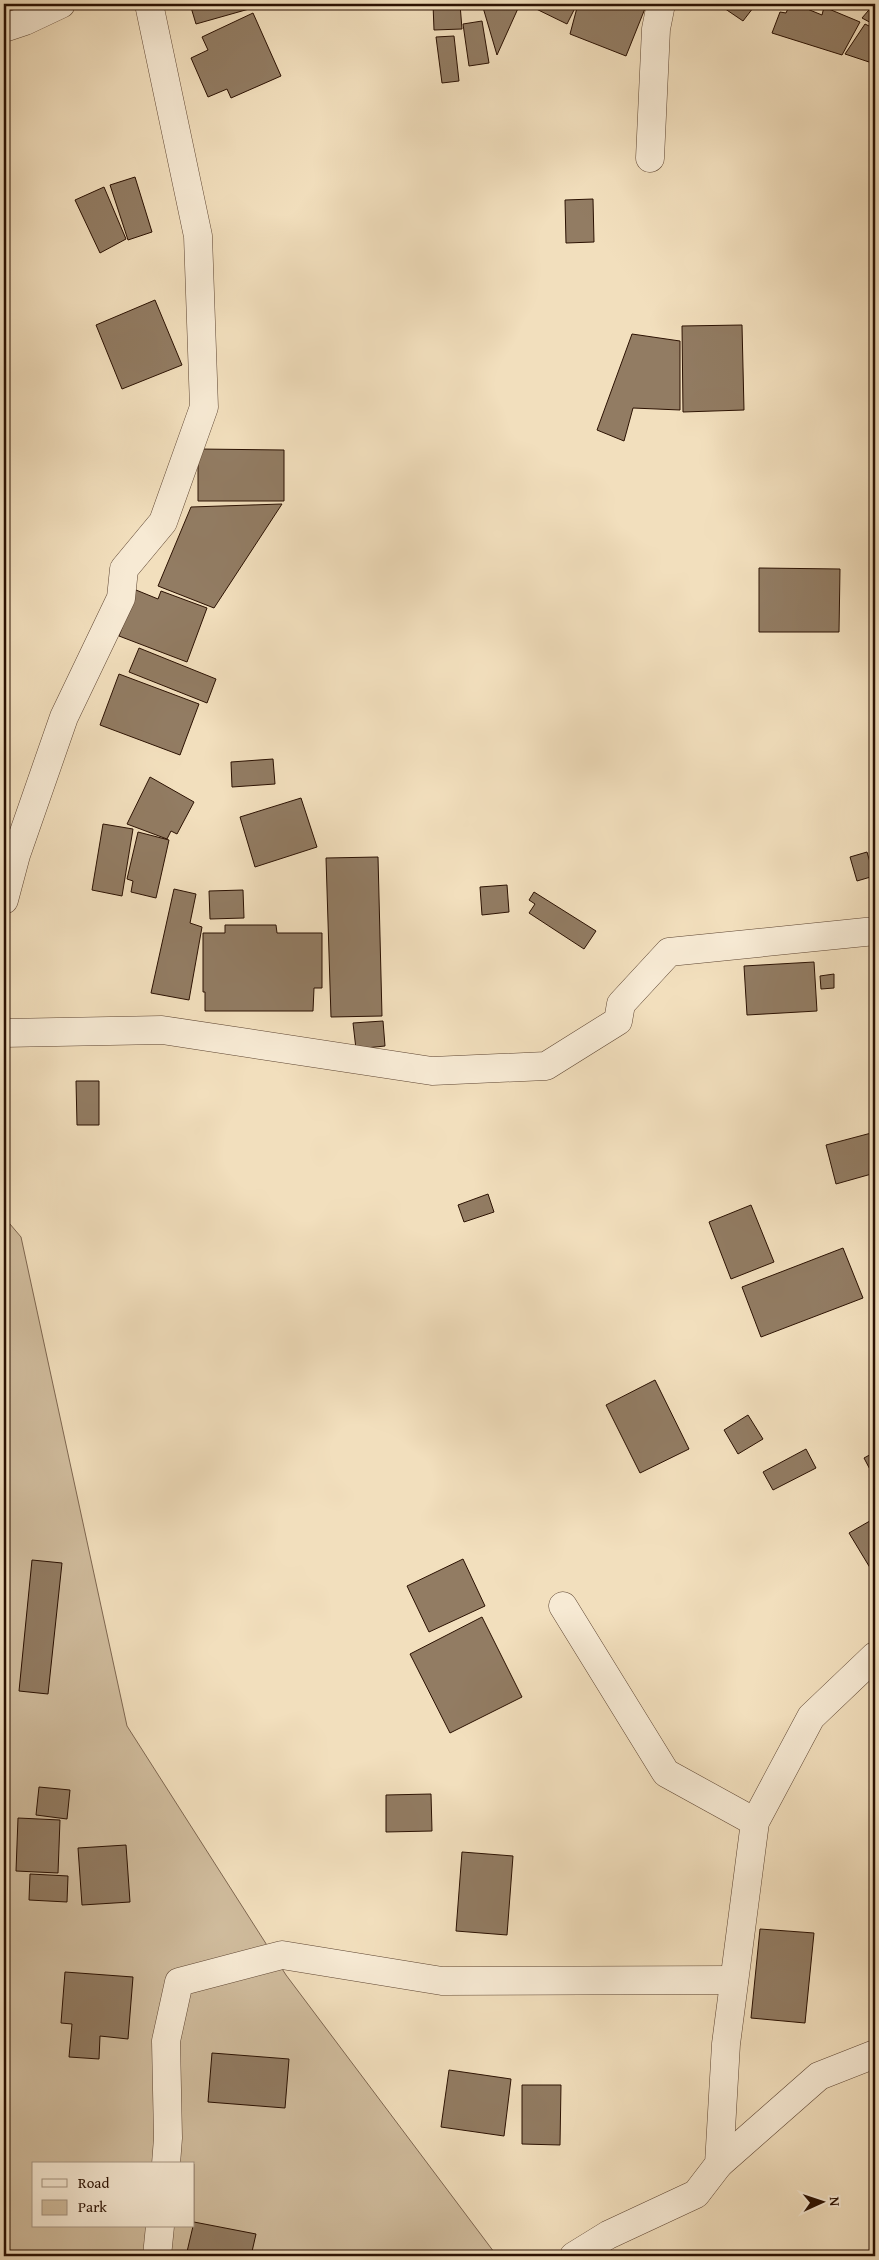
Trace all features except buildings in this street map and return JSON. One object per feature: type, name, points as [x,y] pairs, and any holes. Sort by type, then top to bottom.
[{"type":"street","points":[[4,28],[61,4]]},
{"type":"street","points":[[4,900],[16,855],[64,717],[121,598],[124,568],[163,522],[204,407],[198,236],[149,4]]},
{"type":"street","points":[[650,158],[656,29],[660,4]]},
{"type":"street","points":[[4,1034],[162,1030],[432,1071],[546,1066],[618,1021],[621,1004],[669,952],[875,930]]},
{"type":"street","points":[[563,1606],[666,1773],[755,1822]]},
{"type":"street","points":[[719,2164],[726,2044],[755,1822],[810,1717],[875,1656]]},
{"type":"street","points":[[166,2162],[168,2138],[166,2041],[179,1982],[282,1955],[442,1981],[734,1980]]},
{"type":"street","points":[[574,2256],[608,2235],[696,2194],[719,2164],[819,2076],[875,2054]]},
{"type":"street","points":[[157,2256],[160,2228]]},
{"type":"green space","points":[[4,1217],[21,1237],[127,1726],[286,1975],[497,2256],[4,2256]]}]
